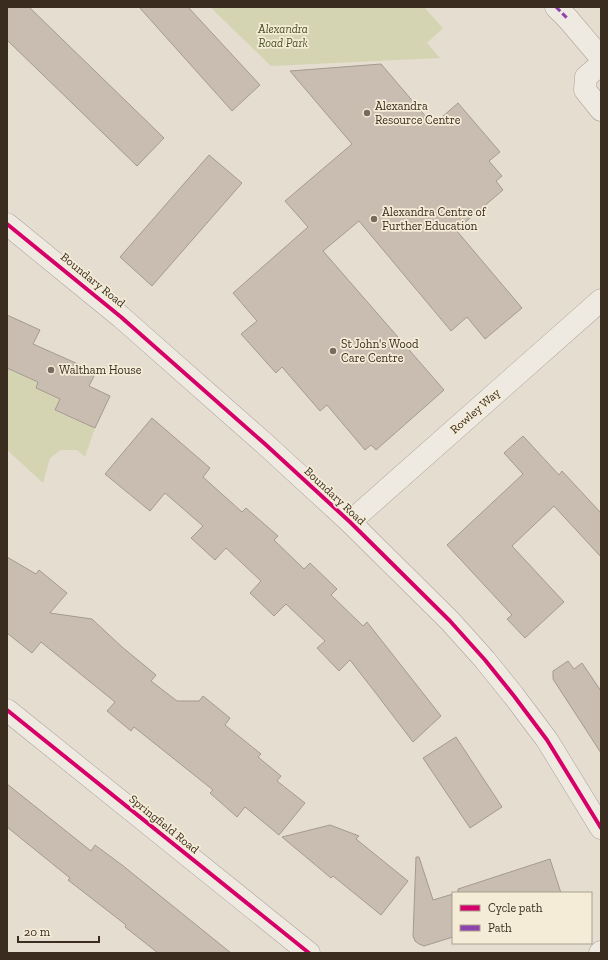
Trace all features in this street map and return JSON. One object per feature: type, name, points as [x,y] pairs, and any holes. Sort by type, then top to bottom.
[{"type":"street","points":[[562,13],[601,58]]},
{"type":"street","points":[[601,64],[586,77],[585,90],[601,110]]},
{"type":"street","name":"Boundary Road","points":[[7,224],[122,317],[350,522],[450,621],[485,660],[514,696],[546,740],[601,828]]},
{"type":"street","name":"Rowley Way","points":[[350,522],[601,300]]},
{"type":"street","name":"Springfield Road","points":[[7,710],[309,953]]},
{"type":"green space","name":"Alexandra Road Park","points":[[210,7],[424,7],[443,28],[427,43],[440,58],[271,66]]},
{"type":"green space","points":[[7,368],[38,382],[36,388],[60,399],[55,411],[95,428],[85,457],[77,450],[61,450],[50,458],[43,483],[7,450]]},
{"type":"building","points":[[7,7],[29,7],[164,138],[137,166],[7,40]]},
{"type":"building","points":[[139,7],[188,7],[260,85],[232,111]]},
{"type":"building","points":[[381,64],[433,125],[458,103],[500,152],[489,161],[502,176],[496,181],[503,190],[456,230],[522,308],[485,339],[467,317],[451,331],[359,221],[323,251],[444,390],[376,450],[371,445],[365,450],[327,405],[320,411],[282,367],[276,373],[241,334],[257,321],[233,293],[308,227],[285,201],[352,144],[290,71]]},
{"type":"building","points":[[209,155],[242,183],[152,286],[120,257]]},
{"type":"building","name":"Waltham House","points":[[7,315],[40,330],[33,344],[96,372],[89,386],[110,396],[95,428],[55,410],[60,399],[36,388],[38,382],[7,368]]},
{"type":"building","points":[[152,418],[210,468],[203,477],[242,512],[246,508],[278,536],[274,540],[304,569],[310,563],[337,589],[331,595],[363,626],[367,622],[441,716],[413,742],[350,660],[339,671],[317,648],[325,641],[286,604],[274,616],[250,593],[261,581],[226,548],[215,560],[191,538],[203,526],[165,493],[150,511],[105,474]]},
{"type":"building","points":[[523,436],[559,475],[562,471],[601,513],[601,557],[554,506],[512,546],[564,602],[525,638],[507,619],[512,615],[447,545],[523,474],[504,453]]},
{"type":"building","points":[[7,557],[36,574],[39,570],[67,593],[50,613],[92,619],[122,647],[156,675],[151,681],[177,701],[199,701],[203,696],[230,718],[225,725],[261,754],[258,757],[281,776],[277,781],[305,803],[279,835],[245,807],[237,817],[210,793],[213,790],[134,727],[131,731],[107,711],[115,702],[41,642],[32,653],[7,633]]},
{"type":"building","points":[[568,661],[574,669],[582,663],[601,691],[601,753],[553,679],[553,671]]},
{"type":"building","points":[[456,737],[502,807],[470,828],[423,758]]},
{"type":"building","points":[[7,784],[91,851],[95,845],[122,865],[231,953],[158,953],[125,927],[126,925],[68,880],[70,878],[7,827]]},
{"type":"building","points":[[330,825],[359,836],[356,839],[408,881],[381,915],[333,876],[331,878],[282,837]]},
{"type":"building","points":[[416,857],[419,857],[433,900],[452,894],[452,937],[424,946],[415,941],[413,936]]},
{"type":"building","points":[[550,859],[561,892],[458,892],[458,889]]},
{"type":"marked path","points":[[556,7],[568,19]]},
{"type":"cycle path","points":[[7,224],[121,317],[265,444],[350,522],[450,621],[485,660],[547,740],[601,828]]},
{"type":"cycle path","points":[[7,710],[309,953]]},
{"type":"place","name":"Alexandra Resource Centre","points":[[367,113]]},
{"type":"place","name":"Alexandra Centre of Further Education","points":[[374,219]]},
{"type":"place","name":"St John's Wood Care Centre","points":[[333,351]]},
{"type":"place","name":"Waltham House","points":[[51,370]]}]
